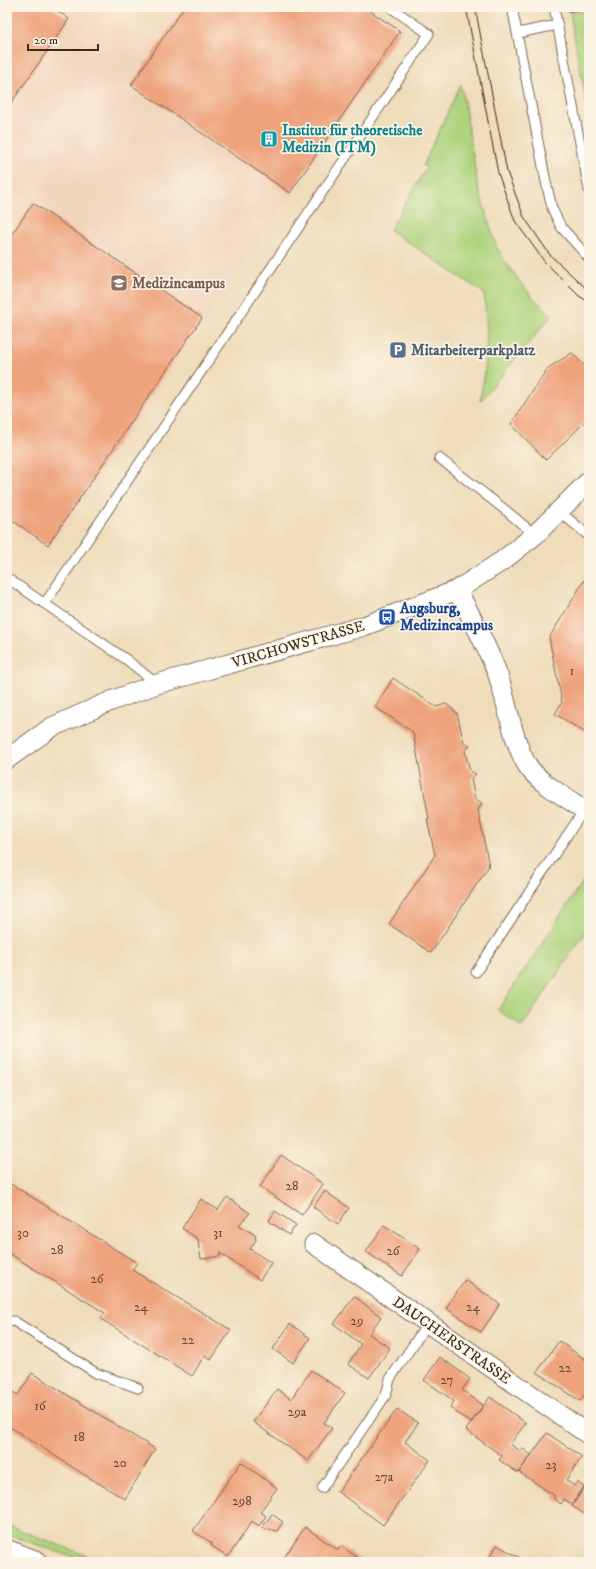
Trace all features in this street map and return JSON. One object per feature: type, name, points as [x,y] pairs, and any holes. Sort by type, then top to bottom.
[{"type":"street","name":"VIRCHOWSTRASSE","points":[[7,759],[52,726],[111,701],[157,684],[364,626],[457,590],[502,561],[535,535],[589,481]]},
{"type":"street","points":[[457,590],[498,675],[519,745],[528,765],[538,777],[549,786],[587,812]]},
{"type":"street","name":"DAUCHERSTRASSE","points":[[314,1244],[589,1435]]},
{"type":"street","points":[[7,1551],[36,1562]]},
{"type":"lane","points":[[45,603],[429,34],[390,7]]},
{"type":"lane","points":[[512,7],[552,208],[561,227],[589,258]]},
{"type":"lane","points":[[554,7],[589,190]]},
{"type":"lane","points":[[518,33],[557,25]]},
{"type":"lane","points":[[439,458],[510,513],[535,535]]},
{"type":"lane","points":[[559,511],[589,536]]},
{"type":"lane","points":[[7,578],[126,660],[157,684]]},
{"type":"lane","points":[[476,972],[587,812]]},
{"type":"lane","points":[[7,1322],[14,1321],[96,1373],[138,1388]]},
{"type":"lane","points":[[322,1488],[386,1395],[390,1379],[428,1323]]},
{"type":"shaded area","name":"Medizincampus","points":[[7,7],[106,7],[155,41],[178,7],[372,7],[405,29],[47,553],[7,526]]},
{"type":"green space","points":[[584,11],[589,29],[589,117],[570,14]]},
{"type":"green space","points":[[461,84],[478,187],[496,246],[520,282],[533,298],[552,315],[480,401],[485,370],[487,330],[484,293],[390,230],[427,166],[423,166]]},
{"type":"green space","points":[[589,872],[589,927],[522,1027],[498,1010]]},
{"type":"green space","points":[[7,1525],[103,1562],[86,1562],[7,1534]]},
{"type":"building","points":[[7,7],[52,7],[69,19],[7,109]]},
{"type":"building","name":"Institut für theoretische Medizin (ITM)","points":[[184,7],[364,7],[400,31],[290,193],[131,85]]},
{"type":"building","points":[[569,7],[580,7],[580,10],[569,12]]},
{"type":"building","points":[[33,203],[202,318],[48,545],[7,517],[7,241]]},
{"type":"building","points":[[572,353],[589,370],[589,415],[585,422],[546,460],[511,424],[548,368]]},
{"type":"building","points":[[585,579],[589,581],[589,735],[555,714],[562,702],[549,638]]},
{"type":"building","points":[[393,678],[436,707],[446,704],[457,713],[464,743],[470,746],[465,751],[470,771],[476,774],[471,779],[475,799],[482,803],[478,810],[489,866],[431,953],[389,924],[435,855],[427,819],[429,819],[413,732],[375,707]]},
{"type":"building","points":[[281,1155],[323,1184],[302,1215],[260,1187]]},
{"type":"building","points":[[11,1184],[137,1263],[132,1270],[231,1330],[211,1360],[204,1356],[192,1376],[101,1319],[105,1313],[7,1252],[7,1191]]},
{"type":"building","points":[[325,1191],[349,1208],[338,1224],[313,1207]]},
{"type":"building","points":[[227,1197],[250,1213],[239,1225],[255,1235],[256,1240],[250,1249],[271,1263],[260,1280],[220,1253],[220,1256],[201,1259],[198,1242],[199,1240],[182,1228],[201,1199],[218,1210]]},
{"type":"building","points":[[275,1211],[296,1225],[289,1235],[269,1221]]},
{"type":"building","points":[[384,1225],[420,1249],[402,1276],[366,1252]]},
{"type":"building","points":[[465,1280],[500,1304],[481,1332],[446,1308]]},
{"type":"building","points":[[354,1296],[381,1317],[369,1334],[390,1348],[369,1378],[348,1364],[361,1344],[334,1324]]},
{"type":"building","points":[[290,1324],[310,1338],[293,1363],[273,1349]]},
{"type":"building","points":[[559,1341],[589,1362],[589,1388],[580,1401],[537,1372]]},
{"type":"building","points":[[440,1357],[470,1379],[462,1390],[483,1405],[471,1423],[450,1408],[454,1401],[424,1380]]},
{"type":"building","points":[[311,1370],[345,1393],[324,1423],[332,1428],[308,1461],[253,1422],[277,1389],[291,1399]]},
{"type":"building","points":[[32,1373],[155,1449],[125,1499],[7,1425],[7,1389],[18,1395]]},
{"type":"building","points":[[490,1397],[526,1423],[510,1444],[520,1451],[522,1448],[531,1455],[518,1473],[499,1460],[502,1456],[466,1430]]},
{"type":"building","points":[[397,1409],[418,1423],[405,1442],[430,1460],[383,1525],[338,1492]]},
{"type":"building","points":[[547,1433],[582,1457],[566,1480],[574,1486],[577,1482],[584,1487],[572,1504],[564,1499],[561,1504],[553,1498],[555,1496],[519,1472]]},
{"type":"building","points":[[241,1462],[277,1488],[260,1512],[266,1516],[259,1526],[252,1521],[228,1557],[211,1545],[212,1543],[193,1531]]},
{"type":"building","points":[[589,1481],[589,1517],[572,1506]]},
{"type":"building","points":[[272,1514],[283,1522],[277,1531],[262,1528]]},
{"type":"building","points":[[305,1527],[338,1550],[341,1546],[364,1562],[281,1562]]},
{"type":"building","points":[[497,1545],[527,1562],[487,1561]]},
{"type":"tram line","points":[[466,7],[498,173],[515,221],[544,261],[579,296],[589,302]]},
{"type":"tram line","points":[[475,7],[507,172],[524,217],[550,255],[589,291]]},
{"type":"place","name":"Institut für theoretische Medizin (ITM)","points":[[269,139]]},
{"type":"place","name":"Medizincampus","points":[[119,283]]},
{"type":"place","name":"Mitarbeiterparkplatz","points":[[398,350]]},
{"type":"place","name":"Augsburg, Medizincampus","points":[[387,617]]}]
